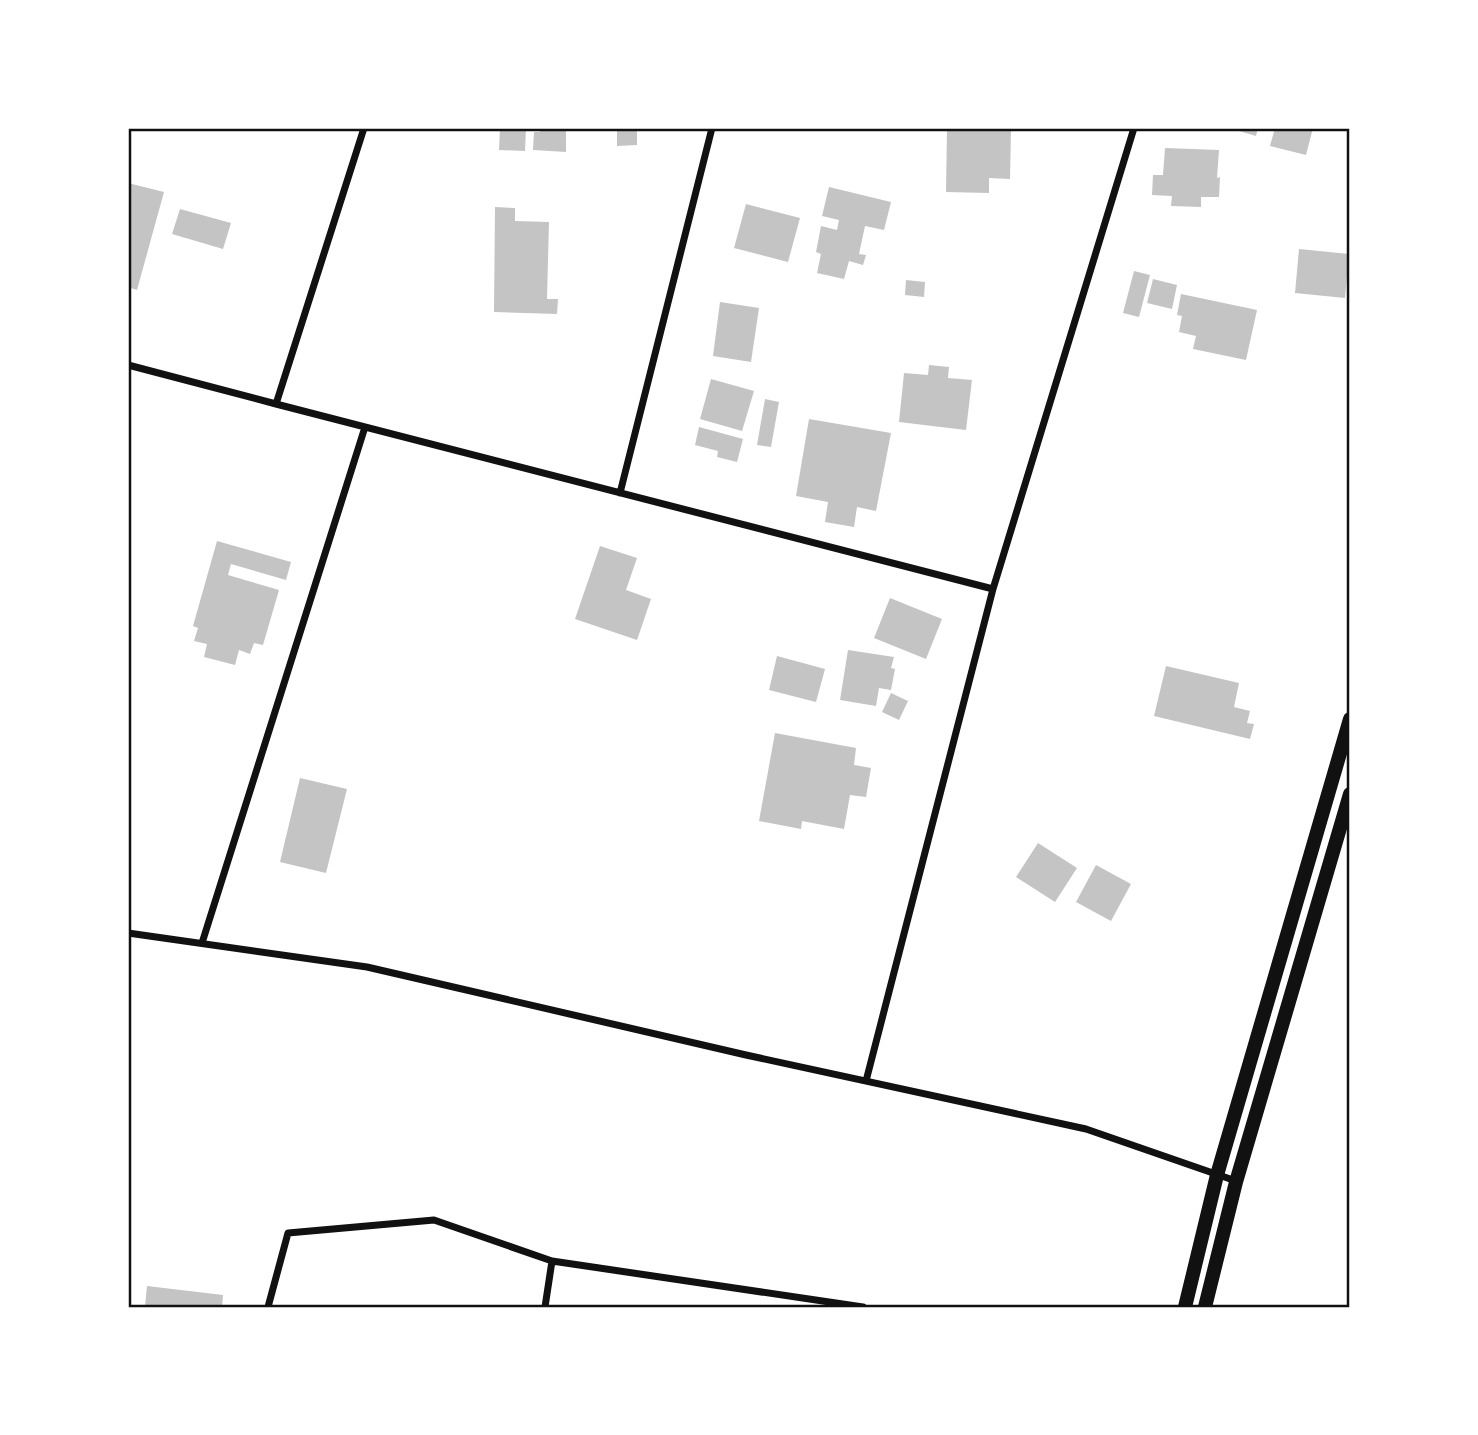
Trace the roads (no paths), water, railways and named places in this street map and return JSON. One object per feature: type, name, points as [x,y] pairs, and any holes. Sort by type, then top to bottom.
[{"type":"main road","points":[[1185,1307],[1217,1175],[1350,719]]},
{"type":"main road","points":[[1205,1307],[1236,1182],[1350,794]]},
{"type":"street","points":[[276,404],[364,128]]},
{"type":"street","points":[[620,493],[712,128]]},
{"type":"street","points":[[866,1081],[993,589],[1134,128]]},
{"type":"street","points":[[128,365],[993,589]]},
{"type":"street","points":[[202,943],[365,427]]},
{"type":"street","points":[[128,933],[367,967],[746,1055],[1086,1129],[1236,1182]]},
{"type":"street","points":[[268,1307],[288,1233],[434,1220],[552,1261],[863,1307]]},
{"type":"street","points":[[545,1307],[552,1261]]}]
